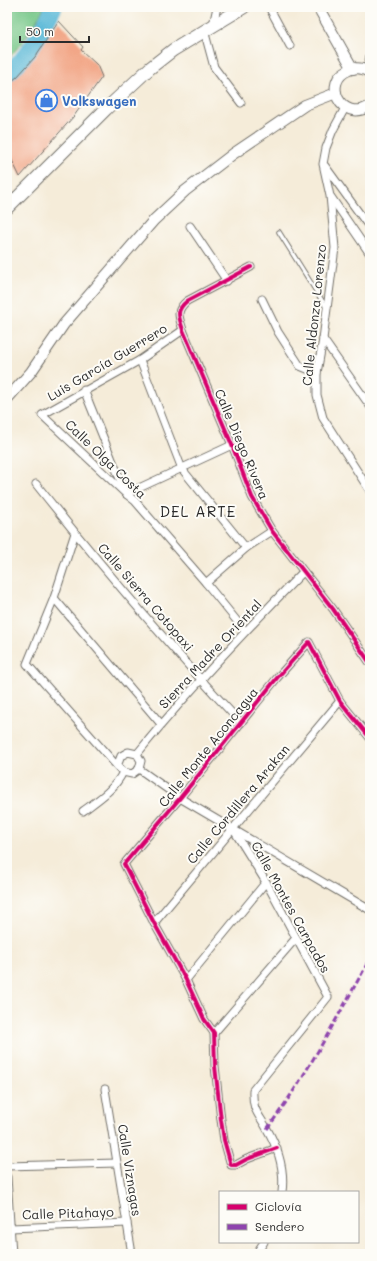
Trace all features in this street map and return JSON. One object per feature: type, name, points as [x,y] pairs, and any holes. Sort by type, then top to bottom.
[{"type":"main road","points":[[7,208],[100,114],[150,68],[173,50],[244,7]]},
{"type":"street","points":[[217,7],[208,28],[214,67],[241,103]]},
{"type":"street","points":[[269,7],[290,46]]},
{"type":"street","points":[[318,7],[353,69]]},
{"type":"street","points":[[370,53],[369,72],[361,68],[345,72],[339,77],[336,85],[336,93],[339,101],[345,108],[353,111],[370,107]]},
{"type":"street","points":[[7,399],[31,372],[64,324],[154,220],[185,191],[233,154],[305,105],[336,93]]},
{"type":"street","name":"Calle Aldonza Lorenzo","points":[[345,108],[333,130],[326,148],[323,164],[330,196],[335,248],[317,373],[317,395],[323,418],[370,491]]},
{"type":"street","points":[[323,164],[370,228]]},
{"type":"street","points":[[330,196],[370,254]]},
{"type":"street","points":[[190,226],[227,281]]},
{"type":"street","name":"Calle Diego Rivera","points":[[251,267],[187,301],[180,306],[178,314],[183,330],[252,497],[272,531],[333,609],[370,663]]},
{"type":"street","points":[[262,299],[278,332],[300,366],[317,373]]},
{"type":"street","name":"Luis García Guerrero","points":[[42,415],[84,390],[140,360],[183,330]]},
{"type":"street","points":[[323,339],[370,406]]},
{"type":"street","points":[[140,360],[182,469],[246,548]]},
{"type":"street","points":[[84,390],[126,494],[232,446]]},
{"type":"street","name":"Calle Olga Costa","points":[[42,415],[135,501],[206,583],[245,631]]},
{"type":"street","name":"Calle Sierra Cotopaxi","points":[[36,484],[75,533],[200,679],[241,723]]},
{"type":"street","points":[[206,583],[246,548],[272,531]]},
{"type":"street","points":[[75,533],[54,598],[27,664],[117,766],[123,772],[132,774],[139,769],[141,761],[136,754],[128,752],[121,756],[117,766]]},
{"type":"street","name":"Sierra Madre Oriental","points":[[136,754],[200,679],[303,572]]},
{"type":"street","points":[[54,598],[161,724]]},
{"type":"street","name":"Calle Monte Aconcagua","points":[[154,922],[124,864],[180,798],[277,678],[309,642],[340,701]]},
{"type":"street","points":[[340,701],[370,738]]},
{"type":"street","name":"Calle Cordillera Arakan","points":[[154,922],[340,701]]},
{"type":"street","points":[[139,769],[180,798],[370,910]]},
{"type":"street","points":[[83,811],[105,794],[119,780],[123,772]]},
{"type":"street","name":"Calle Montes Carpados","points":[[233,829],[266,882],[328,997],[253,1090],[253,1102],[257,1115],[267,1129],[277,1148]]},
{"type":"street","points":[[186,980],[266,882]]},
{"type":"street","points":[[154,922],[186,980],[204,1019],[214,1033],[215,1066],[221,1120],[224,1140],[231,1165],[236,1165],[247,1159],[277,1148],[281,1167],[282,1191]]},
{"type":"street","points":[[214,1033],[296,938]]},
{"type":"street","name":"Calle Viznagas","points":[[105,1089],[132,1254]]},
{"type":"street","points":[[7,1166],[117,1163]]},
{"type":"street","points":[[7,1177],[12,1254]]},
{"type":"street","name":"Calle Pitahayo","points":[[11,1228],[127,1223]]},
{"type":"street","points":[[256,1254],[263,1243]]},
{"type":"lane","points":[[279,232],[327,308]]},
{"type":"green space","points":[[7,7],[44,7],[28,35],[7,60]]},
{"type":"building","name":"Volkswagen","points":[[59,21],[83,47],[81,50],[97,65],[102,77],[74,116],[20,177],[7,150],[7,85],[17,77],[35,57]]},
{"type":"waterway","points":[[7,76],[34,44],[54,7]]},
{"type":"marked path","points":[[267,1129],[281,1110],[319,1049],[366,966],[370,956]]},
{"type":"cycle path","points":[[251,267],[187,301],[179,311],[180,321],[252,497],[272,531],[333,609],[370,663]]},
{"type":"cycle path","points":[[277,1148],[247,1159],[236,1165],[231,1165],[224,1140],[221,1120],[215,1066],[214,1033],[204,1019],[186,980],[154,923],[124,864],[180,798],[277,678],[309,642],[340,701],[370,738]]},
{"type":"place","name":"Volkswagen","points":[[46,101]]},
{"type":"district","name":"DEL ARTE","points":[[198,512]]}]
